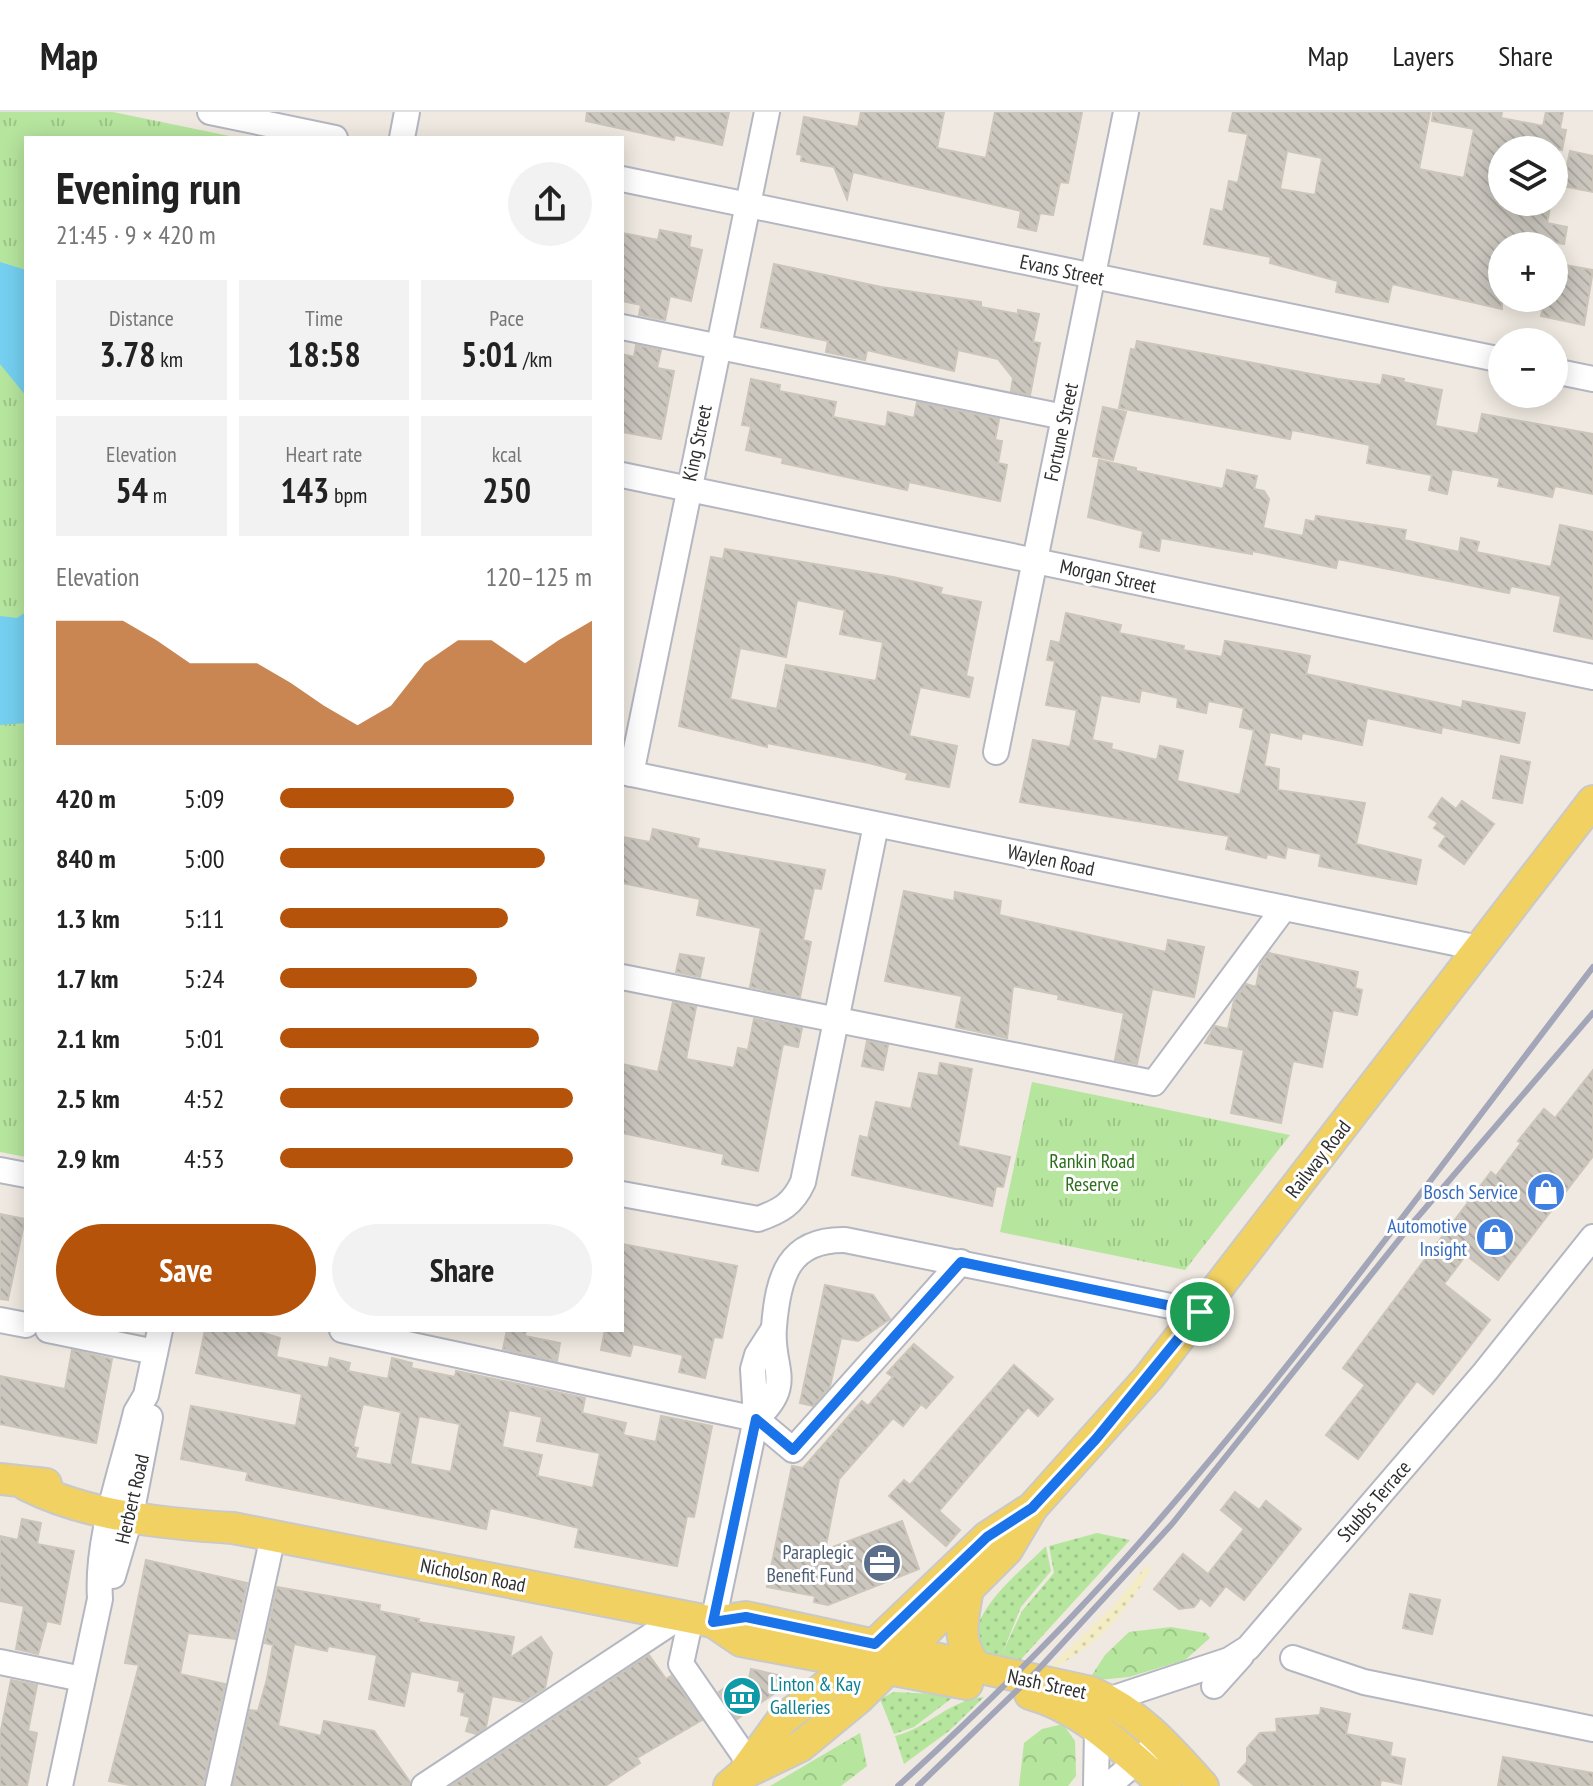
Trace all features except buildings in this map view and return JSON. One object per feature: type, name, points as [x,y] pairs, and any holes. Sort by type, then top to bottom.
[{"type":"main road","name":"Railway Road","points":[[881,1657],[968,1588],[1007,1550],[1032,1508],[1096,1439],[1200,1312],[1593,801]]},
{"type":"main road","name":"Nicholson Road","points":[[13,1482],[55,1500],[124,1504],[184,1525],[233,1528],[695,1619],[746,1617],[881,1657]]},
{"type":"main road","name":"Railway Road","points":[[740,1775],[801,1746],[987,1537],[1032,1508]]},
{"type":"main road","points":[[968,1588],[962,1626],[963,1650],[977,1668]]},
{"type":"main road","name":"Nash Street","points":[[881,1657],[977,1668],[1091,1692],[1108,1700],[1169,1747],[1203,1786]]},
{"type":"main road","name":"Nash Street","points":[[881,1657],[957,1684],[992,1685],[1034,1695],[1071,1710],[1097,1728],[1152,1778]]},
{"type":"street","points":[[210,112],[325,136]]},
{"type":"street","points":[[402,136],[407,112]]},
{"type":"street","name":"King Street","points":[[626,773],[767,112]]},
{"type":"street","name":"Fortune Street","points":[[996,752],[1126,112]]},
{"type":"street","name":"Evans Street","points":[[624,179],[1488,357]]},
{"type":"street","points":[[624,327],[1064,417]]},
{"type":"street","points":[[1568,374],[1593,379]]},
{"type":"street","name":"Morgan Street","points":[[624,475],[1593,677]]},
{"type":"street","name":"Waylen Road","points":[[626,773],[1479,948]]},
{"type":"street","points":[[624,1194],[758,1219],[779,1212],[796,1199],[803,1182],[876,825]]},
{"type":"street","points":[[624,977],[1154,1083],[1284,908]]},
{"type":"street","points":[[0,1170],[24,1175]]},
{"type":"street","name":"Stubbs Terrace","points":[[1108,1700],[1229,1660],[1248,1648],[1485,1372],[1593,1237]]},
{"type":"street","points":[[740,1775],[681,1664],[756,1419],[770,1406],[777,1392],[779,1375],[773,1330],[785,1272],[798,1252],[824,1239],[845,1240],[1200,1312]]},
{"type":"street","points":[[351,1332],[756,1419],[793,1450],[961,1262]]},
{"type":"street","points":[[0,1320],[24,1325]]},
{"type":"street","points":[[68,1332],[158,1341]]},
{"type":"street","name":"Herbert Road","points":[[60,1786],[100,1599],[112,1578],[136,1412],[146,1395],[158,1341]]},
{"type":"street","points":[[218,1786],[273,1536]]},
{"type":"street","points":[[424,1786],[695,1619]]},
{"type":"street","points":[[1214,1686],[1248,1648]]},
{"type":"street","points":[[1293,1658],[1364,1682],[1593,1729]]},
{"type":"street","points":[[0,1662],[82,1679]]},
{"type":"street","points":[[1096,1786],[1097,1728]]},
{"type":"street","points":[[1108,1786],[1152,1778],[1169,1747]]},
{"type":"green space","points":[[0,112],[113,112],[229,136],[24,136],[24,1157],[0,1152]]},
{"type":"green space","name":"Rankin Road Reserve","points":[[1032,1082],[1290,1135],[1185,1270],[1000,1232]]},
{"type":"green space","points":[[1097,1533],[1130,1540],[1014,1667],[991,1662],[974,1642],[977,1628],[991,1602],[1046,1546],[1051,1571],[1021,1607],[1002,1654],[1022,1611],[1054,1573],[1049,1546]]},
{"type":"green space","points":[[1171,1627],[1206,1633],[1210,1638],[1185,1660],[1129,1677],[1088,1681],[1105,1655],[1129,1632]]},
{"type":"green space","points":[[894,1692],[956,1695],[914,1727],[894,1734],[880,1699]]},
{"type":"green space","points":[[984,1697],[949,1731],[904,1764],[895,1736],[960,1703]]},
{"type":"green space","points":[[1063,1724],[1075,1741],[1076,1776],[1068,1786],[1019,1786],[1024,1743],[1042,1729]]},
{"type":"green space","points":[[860,1733],[867,1766],[841,1786],[770,1786]]},
{"type":"sand","points":[[1146,1566],[1151,1569],[1140,1587],[1106,1630],[1079,1653],[1044,1673],[1117,1602]]},
{"type":"water","points":[[0,262],[24,269],[24,394],[0,364]]},
{"type":"water","points":[[24,613],[24,723],[0,725],[0,616],[17,618]]},
{"type":"railway","points":[[898,1786],[1033,1657],[1098,1589],[1217,1452],[1327,1315],[1593,967]]},
{"type":"railway","points":[[918,1786],[1036,1672],[1172,1524],[1410,1226],[1593,1013]]},
{"type":"place","name":"Bosch Service","points":[[1546,1192]]},
{"type":"place","name":"Automotive Insight","points":[[1495,1237]]},
{"type":"place","name":"Paraplegic Benefit Fund","points":[[882,1563]]},
{"type":"place","name":"Linton & Kay Galleries","points":[[742,1696]]},
{"type":"route","points":[[961,1262],[1200,1312],[1096,1439],[1032,1508],[987,1537],[875,1644],[746,1617],[713,1622],[756,1419],[793,1450],[961,1262]]}]
